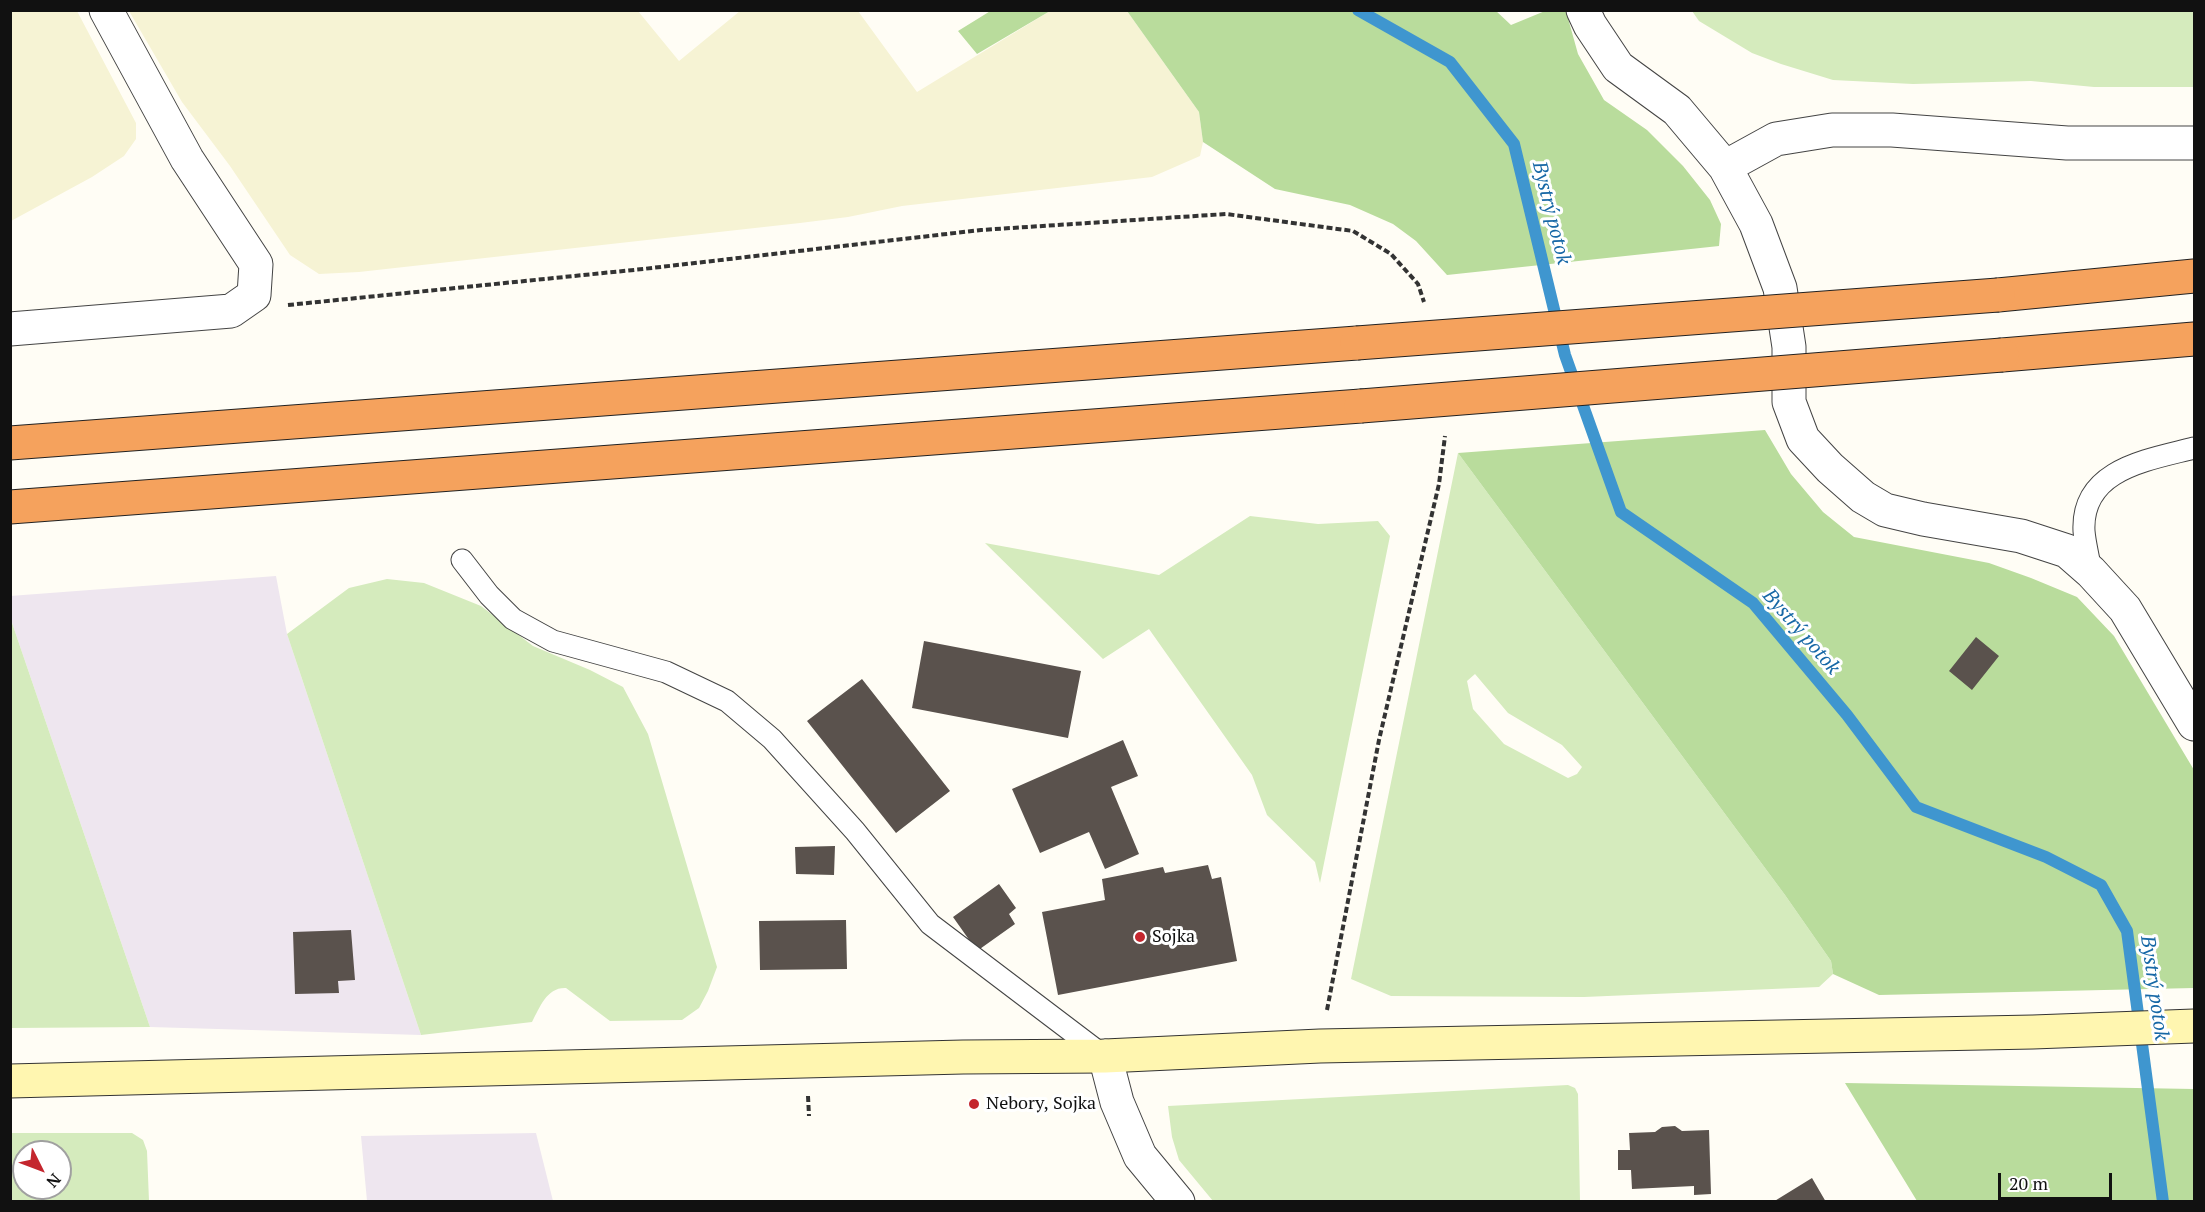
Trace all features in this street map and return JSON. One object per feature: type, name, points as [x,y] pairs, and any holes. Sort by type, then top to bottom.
[{"type":"highway","points":[[10,443],[1998,295],[2194,276]]},
{"type":"highway","points":[[10,507],[1361,406],[2194,339]]},
{"type":"main road","points":[[10,1081],[963,1057],[1105,1056],[1320,1046],[2033,1032],[2194,1026]]},
{"type":"street","points":[[10,329],[231,311],[254,295],[256,264],[187,159],[106,10]]},
{"type":"street","points":[[1583,10],[1590,25],[1618,67],[1677,110],[1725,167],[1756,224],[1780,288],[1789,347],[1789,402],[1803,439],[1830,468],[1863,497],[1885,510],[2021,536],[2067,551],[2091,572],[2125,609],[2194,724]]},
{"type":"street","points":[[1725,167],[1776,140],[1832,129],[1892,130],[2067,143],[2194,143]]},
{"type":"street","points":[[1105,1056],[1117,1102],[1140,1156],[1178,1202]]},
{"type":"lane","points":[[2091,572],[2084,530],[2088,500],[2101,483],[2119,471],[2194,448]]},
{"type":"lane","points":[[462,560],[489,595],[513,619],[553,640],[666,672],[727,701],[772,739],[855,831],[930,924],[1105,1056]]},
{"type":"shaded area","points":[[11,10],[77,11],[136,123],[136,139],[124,156],[92,177],[11,221]]},
{"type":"shaded area","points":[[129,11],[638,11],[679,61],[740,11],[858,11],[917,92],[1050,11],[1127,11],[1199,112],[1203,142],[1200,156],[1152,177],[902,206],[848,217],[800,223],[359,272],[319,274],[290,255],[230,166],[182,102]]},
{"type":"shaded area","points":[[276,576],[287,634],[421,1035],[150,1027],[11,620],[10,596]]},
{"type":"shaded area","points":[[536,1133],[553,1201],[367,1201],[361,1136]]},
{"type":"green space","points":[[992,10],[1050,11],[977,54],[958,31]]},
{"type":"green space","points":[[1495,10],[1511,25],[1545,11],[1566,11],[1578,54],[1604,100],[1647,130],[1683,166],[1710,200],[1721,224],[1719,246],[1447,275],[1416,241],[1393,224],[1350,205],[1275,189],[1203,142],[1199,112],[1127,11]]},
{"type":"green space","points":[[1692,11],[2194,11],[2194,87],[2094,87],[2031,81],[1913,84],[1833,80],[1752,53],[1699,21]]},
{"type":"green space","points":[[1765,430],[1791,474],[1823,512],[1854,537],[1989,563],[2031,578],[2077,597],[2114,636],[2194,770],[2194,988],[1879,995],[1833,974],[1831,961],[1785,895],[1458,453]]},
{"type":"green space","points":[[1458,453],[1785,895],[1831,961],[1833,974],[1819,987],[1584,997],[1391,996],[1351,979]],"holes":[[[1475,674],[1508,713],[1562,745],[1582,767],[1577,774],[1568,778],[1504,744],[1473,709],[1467,681]]]},
{"type":"green space","points":[[1250,516],[1318,524],[1378,521],[1390,536],[1320,883],[1315,862],[1267,815],[1252,775],[1149,629],[1103,659],[985,543],[1159,575]]},
{"type":"green space","points":[[387,579],[424,583],[481,606],[533,646],[623,687],[648,734],[717,967],[699,1008],[682,1020],[610,1021],[566,988],[549,994],[532,1022],[421,1035],[287,634],[349,588]]},
{"type":"green space","points":[[11,620],[150,1027],[11,1028]]},
{"type":"green space","points":[[1845,1083],[2194,1089],[2194,1201],[1917,1201]]},
{"type":"green space","points":[[1568,1085],[1575,1088],[1578,1094],[1580,1201],[1213,1201],[1179,1160],[1172,1137],[1168,1106]]},
{"type":"green space","points":[[11,1133],[132,1133],[143,1140],[147,1151],[149,1201],[11,1201]]},
{"type":"building","points":[[1976,637],[1999,656],[1972,690],[1949,671]]},
{"type":"building","points":[[924,641],[1081,671],[1068,738],[912,708]]},
{"type":"building","points":[[862,679],[950,791],[896,833],[807,721]]},
{"type":"building","points":[[1123,740],[1138,776],[1111,787],[1139,854],[1105,869],[1089,832],[1040,853],[1012,789]]},
{"type":"building","points":[[835,846],[834,875],[796,874],[795,847]]},
{"type":"building","name":"Sojka","points":[[1208,865],[1212,879],[1221,877],[1237,961],[1058,995],[1042,912],[1105,900],[1102,879],[1163,867],[1165,873]]},
{"type":"building","points":[[999,884],[1016,908],[1009,914],[1015,924],[977,951],[953,917]]},
{"type":"building","points":[[846,920],[847,969],[760,970],[759,921]]},
{"type":"building","points":[[351,930],[355,980],[338,981],[339,993],[295,994],[293,932]]},
{"type":"building","points":[[1675,1126],[1682,1131],[1709,1130],[1711,1194],[1694,1195],[1694,1186],[1632,1189],[1631,1170],[1618,1170],[1618,1150],[1630,1150],[1629,1133],[1655,1132],[1662,1127]]},
{"type":"building","points":[[1812,1178],[1826,1202],[1773,1202]]},
{"type":"waterway","name":"Bystrý potok","points":[[1358,10],[1450,62],[1514,144],[1565,355],[1621,512],[1753,603],[1847,715],[1916,807],[2046,857],[2101,885],[2127,931],[2163,1202]]},
{"type":"place","name":"Sojka","points":[[1140,937]]},
{"type":"place","name":"Nebory, Sojka","points":[[974,1104]]}]
